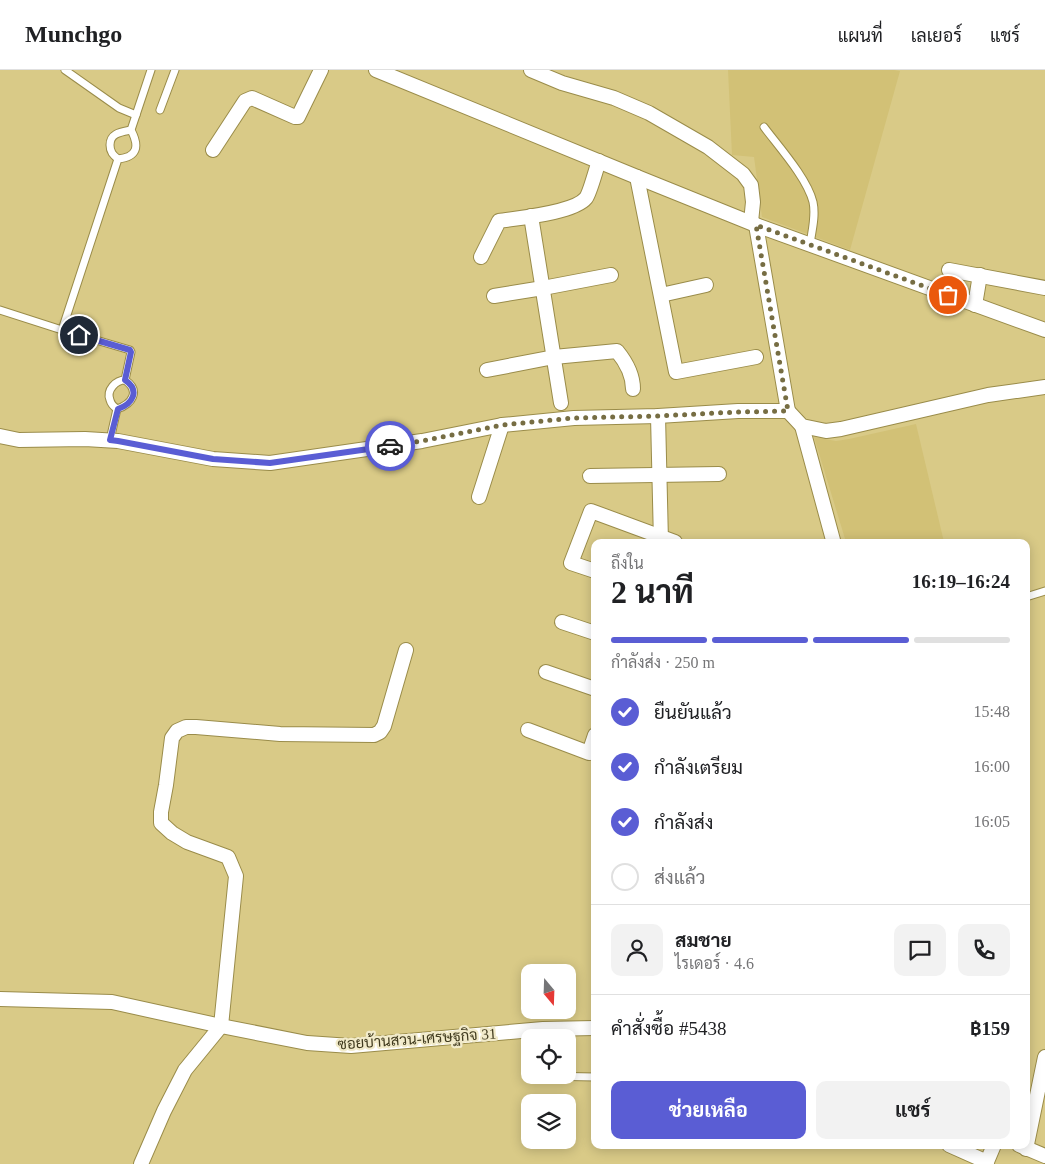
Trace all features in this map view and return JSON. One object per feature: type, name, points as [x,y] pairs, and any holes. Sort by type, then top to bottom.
[{"type":"street","points":[[213,150],[248,99],[252,98],[298,117],[321,70]]},
{"type":"street","points":[[376,70],[753,224],[1045,330]]},
{"type":"street","points":[[531,70],[562,83],[614,98],[649,113],[708,147],[743,174],[751,185],[753,224],[788,411],[802,426],[833,539]]},
{"type":"street","points":[[481,256],[499,221],[561,210],[576,205],[586,198],[599,161]]},
{"type":"street","points":[[637,177],[676,372],[756,357]]},
{"type":"street","points":[[531,216],[562,403]]},
{"type":"street","points":[[949,270],[1045,288]]},
{"type":"street","points":[[494,296],[611,275]]},
{"type":"street","points":[[975,305],[980,275]]},
{"type":"street","points":[[661,295],[706,285]]},
{"type":"street","points":[[487,370],[554,357],[617,351],[626,362],[633,382],[632,389]]},
{"type":"street","points":[[802,426],[826,431],[841,429],[988,394],[1045,387]]},
{"type":"street","points":[[0,436],[19,440],[85,438],[110,440],[213,459],[270,463],[422,441],[502,425],[574,418],[788,411]]},
{"type":"street","points":[[658,416],[661,539]]},
{"type":"street","points":[[478,497],[502,425]]},
{"type":"street","points":[[590,476],[719,474]]},
{"type":"street","points":[[591,570],[571,563],[591,511],[659,539]]},
{"type":"street","points":[[562,622],[591,632]]},
{"type":"street","points":[[141,1164],[164,1111],[185,1070],[221,1026],[236,876],[228,856],[187,842],[172,833],[161,823],[172,738],[177,731],[186,727],[280,734],[374,735],[380,732],[384,726],[406,650]]},
{"type":"street","points":[[546,672],[591,688]]},
{"type":"street","points":[[528,730],[591,754]]},
{"type":"street","name":"ซอยบ้านสวน-เศรษฐกิจ 31","points":[[0,999],[112,1002],[221,1026],[307,1042],[351,1046],[521,1034]]},
{"type":"street","name":"ซอยบ้านสวน-เศรษฐกิจ 31","points":[[576,1030],[591,1028]]},
{"type":"street","points":[[1030,1116],[1045,1057]]},
{"type":"street","points":[[957,1149],[987,1163],[992,1149]]},
{"type":"street","points":[[1027,1149],[1045,1156]]},
{"type":"lane","points":[[65,70],[119,108],[136,115]]},
{"type":"lane","points":[[118,160],[129,157],[137,147],[131,130],[151,70]]},
{"type":"lane","points":[[160,110],[176,70]]},
{"type":"lane","points":[[764,127],[809,190],[814,215],[810,244]]},
{"type":"lane","points":[[118,160],[112,154],[110,148],[111,140],[113,136],[121,132],[131,130]]},
{"type":"lane","points":[[62,330],[118,160]]},
{"type":"lane","points":[[0,310],[130,350],[132,354],[125,380]]},
{"type":"lane","points":[[125,380],[132,386],[132,400],[124,407],[118,409],[112,405],[109,394],[115,383],[125,380]]},
{"type":"lane","points":[[110,440],[118,409]]},
{"type":"lane","points":[[1030,596],[1045,592]]},
{"type":"lane","points":[[576,1077],[591,1077]]},
{"type":"shaded area","points":[[728,70],[900,71],[850,250],[762,217],[754,157],[732,155]]},
{"type":"shaded area","points":[[916,424],[943,539],[845,539],[814,437],[836,441]]},
{"type":"way so far","points":[[390,446],[502,425],[574,418],[788,411],[756,225],[948,295]]},
{"type":"route","points":[[79,335],[130,350],[132,354],[125,380],[132,386],[132,400],[124,407],[118,409],[110,440],[213,459],[270,463],[390,446]]}]
